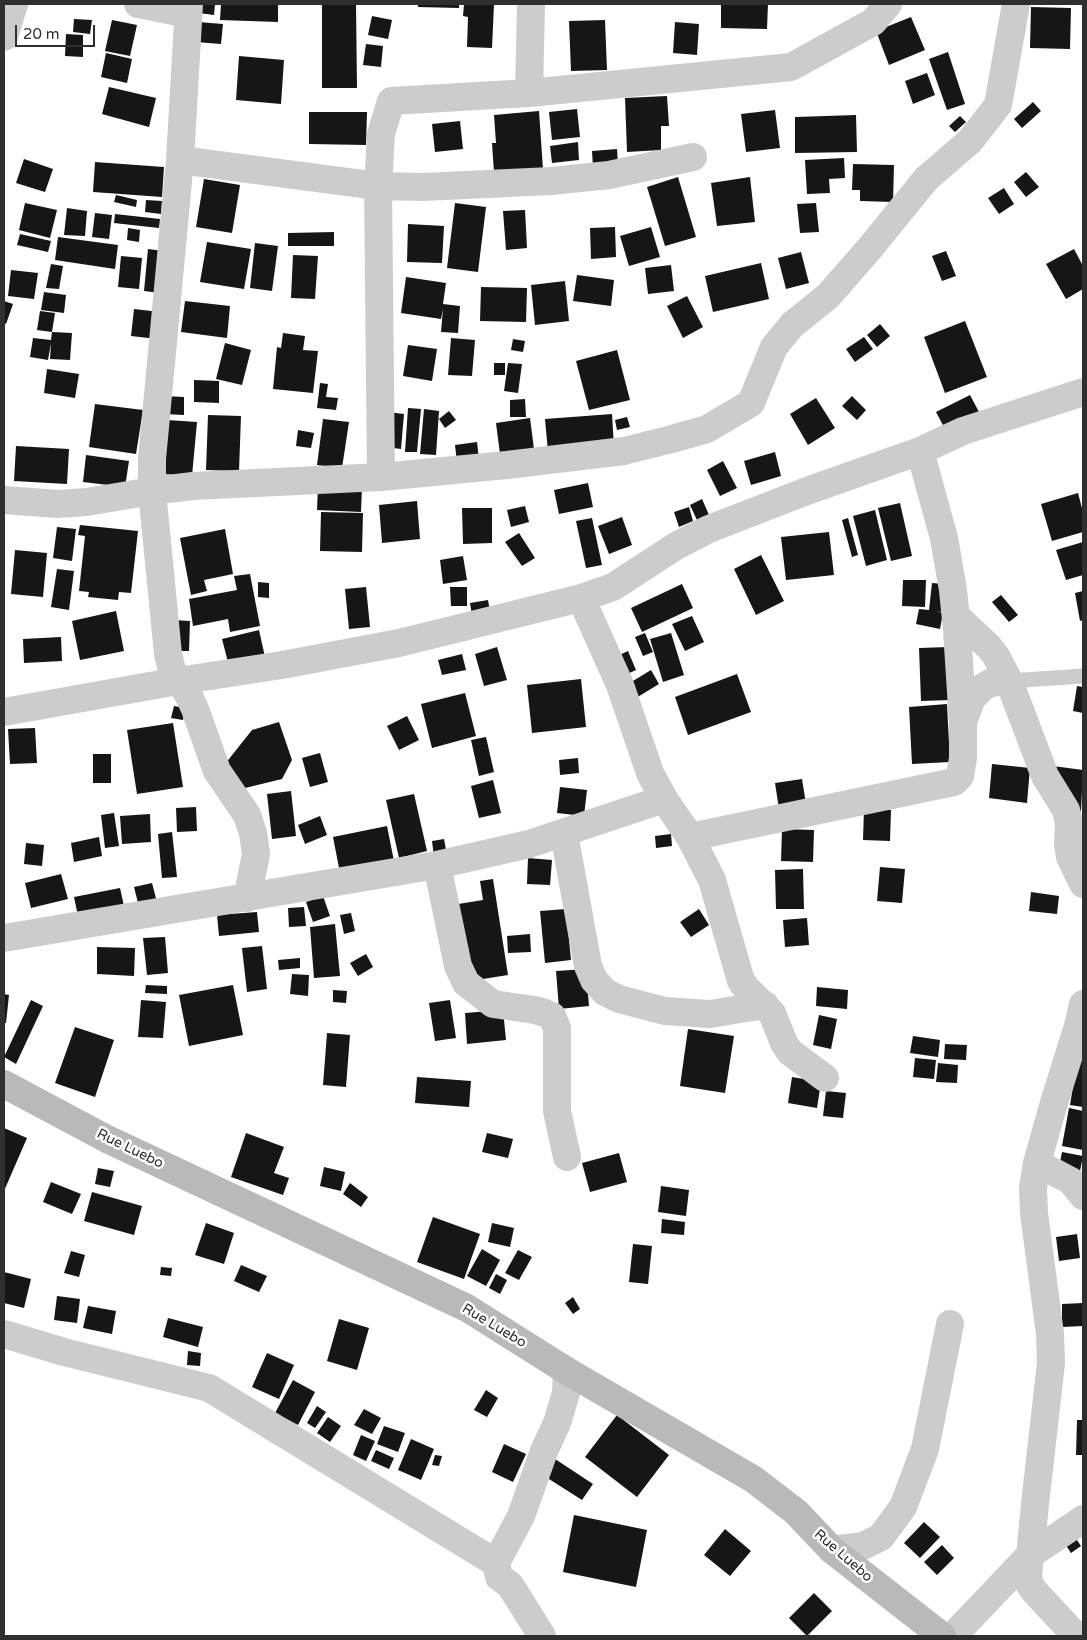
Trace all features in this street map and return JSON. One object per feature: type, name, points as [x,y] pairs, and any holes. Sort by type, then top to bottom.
[{"type":"street","points":[[4,37],[14,4]]},
{"type":"street","points":[[138,4],[188,9],[180,160],[152,459],[152,491],[168,654],[172,670],[195,709],[217,771],[247,815],[253,834],[256,854],[247,898]]},
{"type":"street","points":[[529,93],[531,4]]},
{"type":"street","points":[[381,477],[378,186],[381,134],[391,102],[529,93],[791,68],[873,22],[888,4]]},
{"type":"street","points":[[4,500],[29,503],[77,502],[193,486],[381,477],[624,451],[707,429],[752,402],[774,347],[792,325],[828,296],[926,179],[970,141],[998,105],[1016,4]]},
{"type":"street","points":[[180,160],[378,186],[423,187],[609,175],[693,157]]},
{"type":"street","points":[[4,712],[178,680],[282,665],[399,643],[581,598],[613,587],[676,546],[710,529],[920,450],[963,431],[1083,392]]},
{"type":"street","points":[[690,837],[954,782],[960,776],[962,770],[962,723],[956,616],[944,538],[920,450]]},
{"type":"street","points":[[581,598],[620,685],[650,773],[690,837],[712,880],[741,981],[746,989],[772,1012],[784,1043],[790,1052],[826,1078]]},
{"type":"street","points":[[956,616],[989,647],[1009,681],[1045,776],[1066,810],[1069,823],[1068,844],[1070,857],[1083,884]]},
{"type":"street","points":[[962,723],[972,698],[983,687],[990,683],[1009,681]]},
{"type":"street","points":[[4,938],[437,865],[564,834],[664,798]]},
{"type":"street","points":[[564,834],[588,966],[594,980],[605,992],[619,999],[665,1011],[710,1014],[765,1005]]},
{"type":"street","points":[[437,865],[458,966],[466,983],[493,1004],[546,1012],[552,1016],[556,1028],[557,1111],[567,1158]]},
{"type":"street","points":[[1076,1636],[1035,1592],[1030,1585],[1028,1577],[1051,1363],[1050,1334],[1034,1213],[1034,1188],[1038,1163],[1053,1106],[1076,1035],[1083,1004]]},
{"type":"street","name":"Rue Luebo","points":[[4,1084],[107,1139],[467,1308],[567,1371],[753,1479],[796,1512],[832,1550],[942,1636]]},
{"type":"street","points":[[1038,1163],[1071,1181],[1083,1196]]},
{"type":"street","points":[[832,1550],[863,1546],[881,1537],[903,1507],[925,1449],[950,1324]]},
{"type":"street","points":[[4,1334],[64,1352],[209,1388],[496,1563]]},
{"type":"street","points":[[542,1636],[510,1585],[499,1577],[496,1563],[521,1516],[544,1451],[557,1424],[566,1393],[567,1371]]},
{"type":"street","points":[[953,1636],[1030,1555],[1083,1519]]},
{"type":"lane","points":[[1009,681],[1083,676]]},
{"type":"building","points":[[192,4],[215,4],[214,15],[191,12]]},
{"type":"building","points":[[221,4],[278,4],[278,22],[220,20]]},
{"type":"building","points":[[322,4],[356,4],[357,88],[322,88]]},
{"type":"building","points":[[418,4],[459,4],[459,8],[418,7]]},
{"type":"building","points":[[464,4],[494,4],[492,48],[467,47],[468,17],[463,16]]},
{"type":"building","points":[[721,4],[768,4],[767,29],[721,28]]},
{"type":"building","points":[[1031,7],[1071,8],[1070,49],[1030,48]]},
{"type":"building","points":[[372,16],[392,20],[388,39],[368,35]]},
{"type":"building","points":[[911,17],[925,50],[889,65],[876,31]]},
{"type":"building","points":[[74,19],[92,20],[90,34],[73,32]]},
{"type":"building","points":[[112,20],[137,25],[130,56],[105,51]]},
{"type":"building","points":[[605,20],[607,70],[571,71],[569,21]]},
{"type":"building","points":[[198,22],[223,24],[221,44],[196,42]]},
{"type":"building","points":[[675,22],[699,24],[697,55],[673,53]]},
{"type":"building","points":[[66,34],[83,35],[83,57],[65,56]]},
{"type":"building","points":[[366,44],[383,46],[381,67],[363,65]]},
{"type":"building","points":[[948,52],[965,104],[947,110],[929,59]]},
{"type":"building","points":[[106,53],[132,59],[127,83],[101,77]]},
{"type":"building","points":[[239,56],[284,60],[281,104],[236,100]]},
{"type":"building","points":[[927,73],[935,95],[913,104],[905,81]]},
{"type":"building","points":[[109,87],[156,98],[149,127],[102,114]]},
{"type":"building","points":[[667,96],[669,126],[661,126],[661,150],[627,152],[625,98]]},
{"type":"building","points":[[1033,102],[1041,111],[1022,128],[1014,119]]},
{"type":"building","points":[[577,109],[580,137],[552,140],[549,112]]},
{"type":"building","points":[[775,110],[780,148],[746,152],[741,114]]},
{"type":"building","points":[[539,111],[543,169],[494,173],[492,143],[496,143],[494,115]]},
{"type":"building","points":[[309,112],[367,112],[366,145],[309,144]]},
{"type":"building","points":[[856,115],[857,152],[795,153],[795,117]]},
{"type":"building","points":[[960,116],[966,122],[955,132],[949,126]]},
{"type":"building","points":[[460,121],[463,149],[435,152],[432,124]]},
{"type":"building","points":[[578,142],[579,160],[552,163],[550,146]]},
{"type":"building","points":[[617,149],[618,165],[593,167],[592,151]]},
{"type":"building","points":[[844,158],[845,178],[829,179],[830,193],[807,194],[805,160]]},
{"type":"building","points":[[24,159],[53,169],[45,192],[16,183]]},
{"type":"building","points":[[95,162],[164,167],[162,197],[93,192]]},
{"type":"building","points":[[853,164],[894,165],[893,202],[860,201],[860,190],[852,190]]},
{"type":"building","points":[[1026,172],[1039,187],[1026,197],[1014,182]]},
{"type":"building","points":[[678,177],[696,237],[665,246],[647,187]]},
{"type":"building","points":[[750,177],[755,222],[717,226],[711,183]]},
{"type":"building","points":[[204,179],[240,185],[232,233],[196,227]]},
{"type":"building","points":[[1004,188],[1014,204],[999,214],[988,198]]},
{"type":"building","points":[[116,195],[137,200],[136,207],[114,202]]},
{"type":"building","points":[[146,200],[162,201],[161,214],[145,212]]},
{"type":"building","points":[[25,203],[57,210],[50,238],[19,230]]},
{"type":"building","points":[[455,203],[486,207],[478,272],[447,268]]},
{"type":"building","points":[[816,203],[819,232],[800,233],[797,204]]},
{"type":"building","points":[[67,208],[87,211],[85,236],[64,235]]},
{"type":"building","points":[[525,210],[527,248],[506,250],[503,211]]},
{"type":"building","points":[[95,213],[112,215],[109,239],[92,237]]},
{"type":"building","points":[[115,214],[160,219],[159,228],[114,223]]},
{"type":"building","points":[[408,224],[444,226],[442,263],[407,262]]},
{"type":"building","points":[[615,227],[616,257],[591,259],[590,228]]},
{"type":"building","points":[[651,227],[660,257],[629,266],[620,236]]},
{"type":"building","points":[[128,228],[140,230],[139,242],[127,240]]},
{"type":"building","points":[[334,232],[334,246],[288,246],[288,233]]},
{"type":"building","points":[[20,234],[51,241],[48,252],[17,245]]},
{"type":"building","points":[[58,237],[118,245],[115,269],[55,260]]},
{"type":"building","points":[[207,242],[251,249],[244,289],[200,282]]},
{"type":"building","points":[[255,243],[278,246],[272,291],[250,288]]},
{"type":"building","points":[[148,249],[164,251],[160,293],[144,291]]},
{"type":"building","points":[[1074,249],[1083,266],[1083,289],[1066,299],[1046,264]]},
{"type":"building","points":[[946,251],[956,276],[942,281],[932,256]]},
{"type":"building","points":[[801,252],[809,283],[786,289],[778,258]]},
{"type":"building","points":[[293,255],[318,256],[315,299],[291,298]]},
{"type":"building","points":[[121,256],[142,258],[139,289],[118,287]]},
{"type":"building","points":[[761,263],[769,299],[713,312],[705,276]]},
{"type":"building","points":[[51,264],[63,266],[59,289],[46,288]]},
{"type":"building","points":[[671,265],[674,291],[648,294],[645,268]]},
{"type":"building","points":[[11,270],[38,273],[34,299],[8,296]]},
{"type":"building","points":[[577,275],[614,280],[611,306],[573,301]]},
{"type":"building","points":[[406,277],[446,283],[443,304],[460,306],[458,333],[441,332],[443,309],[441,319],[401,313]]},
{"type":"building","points":[[565,281],[569,321],[535,325],[531,285]]},
{"type":"building","points":[[481,287],[527,288],[526,322],[480,321]]},
{"type":"building","points":[[44,292],[66,295],[64,313],[41,310]]},
{"type":"building","points":[[687,296],[703,327],[683,338],[667,306]]},
{"type":"building","points":[[4,301],[13,304],[6,324],[4,323]]},
{"type":"building","points":[[185,301],[230,306],[227,338],[181,332]]},
{"type":"building","points":[[134,309],[160,312],[157,339],[131,336]]},
{"type":"building","points":[[40,311],[55,313],[52,332],[37,330]]},
{"type":"building","points":[[965,321],[987,377],[945,393],[924,337]]},
{"type":"building","points":[[880,324],[890,336],[877,347],[867,335]]},
{"type":"building","points":[[52,332],[72,333],[70,360],[50,359],[51,343],[48,360],[30,357],[33,338],[51,340]]},
{"type":"building","points":[[283,333],[305,336],[303,350],[318,351],[313,393],[273,389],[277,347],[281,348]]},
{"type":"building","points":[[864,337],[873,349],[855,362],[846,349]]},
{"type":"building","points":[[451,338],[475,340],[472,376],[448,375]]},
{"type":"building","points":[[513,339],[525,341],[523,352],[511,350]]},
{"type":"building","points":[[225,343],[251,350],[242,385],[216,379]]},
{"type":"building","points":[[408,345],[437,349],[432,381],[403,376]]},
{"type":"building","points":[[617,350],[630,400],[589,410],[576,361]]},
{"type":"building","points":[[494,363],[505,363],[505,375],[494,375]]},
{"type":"building","points":[[508,363],[522,364],[518,393],[504,391]]},
{"type":"building","points":[[47,369],[79,374],[75,398],[44,393]]},
{"type":"building","points":[[194,380],[219,381],[219,403],[194,402]]},
{"type":"building","points":[[320,383],[328,384],[326,397],[338,398],[336,410],[317,408]]},
{"type":"building","points":[[970,395],[979,412],[945,429],[936,412]]},
{"type":"building","points":[[165,396],[184,397],[184,415],[164,414]]},
{"type":"building","points":[[852,396],[866,410],[857,420],[842,406]]},
{"type":"building","points":[[816,398],[835,428],[808,445],[790,414]]},
{"type":"building","points":[[525,399],[526,417],[510,417],[510,400]]},
{"type":"building","points":[[95,404],[143,410],[136,454],[89,447]]},
{"type":"building","points":[[408,408],[421,409],[417,452],[405,452]]},
{"type":"building","points":[[424,409],[439,411],[436,455],[420,454]]},
{"type":"building","points":[[449,411],[456,420],[445,428],[439,419]]},
{"type":"building","points":[[388,412],[404,414],[401,449],[385,447]]},
{"type":"building","points":[[612,414],[614,447],[548,452],[545,419]]},
{"type":"building","points":[[208,415],[241,416],[239,471],[206,470]]},
{"type":"building","points":[[627,417],[630,427],[617,430],[615,420]]},
{"type":"building","points":[[530,418],[534,449],[500,454],[496,423]]},
{"type":"building","points":[[323,419],[349,422],[342,468],[317,465]]},
{"type":"building","points":[[167,420],[197,422],[192,476],[163,474]]},
{"type":"building","points":[[298,430],[314,433],[311,448],[296,446]]},
{"type":"building","points":[[477,442],[479,460],[457,463],[455,445]]},
{"type":"building","points":[[16,446],[69,449],[67,484],[14,481]]},
{"type":"building","points":[[775,452],[781,476],[751,485],[744,461]]},
{"type":"building","points":[[86,455],[129,461],[125,487],[83,482]]},
{"type":"building","points":[[723,461],[737,488],[720,496],[707,470]]},
{"type":"building","points":[[588,483],[593,507],[559,514],[554,490]]},
{"type":"building","points":[[318,486],[362,488],[361,512],[317,510]]},
{"type":"building","points":[[1078,493],[1083,512],[1083,532],[1052,541],[1041,504]]},
{"type":"building","points":[[702,499],[709,515],[697,520],[690,505]]},
{"type":"building","points":[[417,501],[420,539],[382,543],[379,505]]},
{"type":"building","points":[[900,503],[912,556],[891,561],[878,508]]},
{"type":"building","points":[[525,506],[529,522],[511,527],[507,510]]},
{"type":"building","points":[[689,507],[693,521],[679,527],[674,512]]},
{"type":"building","points":[[462,508],[492,508],[492,543],[463,544]]},
{"type":"building","points":[[875,510],[887,560],[866,566],[853,516]]},
{"type":"building","points":[[321,512],[363,513],[362,552],[320,551]]},
{"type":"building","points":[[622,517],[632,545],[609,554],[598,526]]},
{"type":"building","points":[[592,518],[602,565],[586,568],[576,521]]},
{"type":"building","points":[[848,518],[858,555],[852,557],[842,520]]},
{"type":"building","points":[[80,525],[138,531],[131,593],[119,592],[118,600],[88,597],[89,592],[79,591],[85,536],[78,535]]},
{"type":"building","points":[[57,527],[76,529],[72,561],[53,558]]},
{"type":"building","points":[[225,529],[233,574],[204,580],[207,591],[191,595],[180,538]]},
{"type":"building","points":[[829,532],[834,575],[786,580],[781,537]]},
{"type":"building","points":[[519,533],[535,558],[522,566],[505,542]]},
{"type":"building","points":[[1083,542],[1083,575],[1066,580],[1056,550]]},
{"type":"building","points":[[15,550],[47,553],[43,597],[11,594]]},
{"type":"building","points":[[761,555],[784,601],[756,615],[734,569]]},
{"type":"building","points":[[463,556],[467,580],[443,584],[440,560]]},
{"type":"building","points":[[57,569],[74,571],[69,610],[51,607]]},
{"type":"building","points":[[250,574],[260,626],[230,632],[228,619],[193,626],[189,599],[237,590],[234,576]]},
{"type":"building","points":[[903,580],[926,580],[925,607],[902,606]]},
{"type":"building","points":[[258,582],[269,583],[269,598],[258,597]]},
{"type":"building","points":[[932,583],[944,584],[941,612],[936,611],[943,613],[940,629],[916,624],[919,609],[929,610]]},
{"type":"building","points":[[682,584],[693,608],[642,632],[631,608]]},
{"type":"building","points":[[366,587],[370,627],[349,629],[345,589]]},
{"type":"building","points":[[450,587],[467,587],[467,606],[451,606]]},
{"type":"building","points":[[1083,591],[1083,620],[1080,621],[1075,593]]},
{"type":"building","points":[[1001,595],[1018,615],[1009,622],[992,602]]},
{"type":"building","points":[[488,600],[491,617],[473,621],[470,603]]},
{"type":"building","points":[[116,611],[124,651],[80,660],[72,621]]},
{"type":"building","points":[[692,616],[704,642],[685,651],[672,624]]},
{"type":"building","points":[[173,620],[190,621],[189,651],[172,651]]},
{"type":"building","points":[[259,630],[265,657],[229,666],[222,639]]},
{"type":"building","points":[[645,633],[653,652],[643,656],[635,637]]},
{"type":"building","points":[[671,633],[684,675],[663,682],[650,639]]},
{"type":"building","points":[[61,637],[62,661],[24,663],[23,639]]},
{"type":"building","points":[[497,647],[507,680],[484,686],[475,654]]},
{"type":"building","points":[[949,647],[951,700],[921,701],[919,648]]},
{"type":"building","points":[[628,651],[636,670],[623,676],[615,657]]},
{"type":"building","points":[[462,654],[466,670],[442,675],[438,660]]},
{"type":"building","points":[[651,670],[659,684],[636,698],[628,684]]},
{"type":"building","points":[[737,674],[751,712],[688,735],[675,697]]},
{"type":"building","points":[[581,679],[586,727],[532,733],[527,685]]},
{"type":"building","points":[[1077,686],[1083,687],[1083,713],[1073,711]]},
{"type":"building","points":[[465,693],[476,736],[432,748],[421,704]]},
{"type":"building","points":[[947,704],[950,762],[912,764],[909,707]]},
{"type":"building","points":[[174,706],[186,708],[183,720],[171,718]]},
{"type":"building","points":[[407,716],[419,740],[399,750],[387,726]]},
{"type":"building","points":[[279,722],[292,760],[282,779],[245,788],[221,769],[252,730]]},
{"type":"building","points":[[173,723],[183,787],[137,794],[127,730]]},
{"type":"building","points":[[35,728],[37,763],[10,764],[8,729]]},
{"type":"building","points":[[486,737],[494,772],[479,776],[471,740]]},
{"type":"building","points":[[320,753],[328,782],[310,787],[302,758]]},
{"type":"building","points":[[93,754],[111,754],[111,783],[93,783]]},
{"type":"building","points":[[578,758],[579,773],[560,775],[559,760]]},
{"type":"building","points":[[992,764],[1030,768],[1027,803],[989,798]]},
{"type":"building","points":[[1053,766],[1083,770],[1081,811],[1048,807]]},
{"type":"building","points":[[802,779],[806,804],[779,809],[775,783]]},
{"type":"building","points":[[493,780],[501,813],[479,818],[471,786]]},
{"type":"building","points":[[560,787],[587,790],[584,816],[557,813]]},
{"type":"building","points":[[291,791],[296,836],[272,839],[267,794]]},
{"type":"building","points":[[414,794],[427,851],[399,858],[386,800]]},
{"type":"building","points":[[196,807],[197,831],[177,832],[176,808]]},
{"type":"building","points":[[864,809],[891,810],[890,841],[863,840]]},
{"type":"building","points":[[114,813],[119,846],[105,848],[101,815]]},
{"type":"building","points":[[150,814],[151,842],[122,844],[120,816]]},
{"type":"building","points":[[320,816],[327,835],[305,844],[298,825]]},
{"type":"building","points":[[387,826],[394,861],[340,873],[333,837]]},
{"type":"building","points":[[782,829],[814,830],[813,862],[781,861]]},
{"type":"building","points":[[172,832],[177,877],[162,878],[158,834]]},
{"type":"building","points":[[671,834],[672,846],[656,848],[655,836]]},
{"type":"building","points":[[99,837],[102,856],[74,862],[71,843]]},
{"type":"building","points":[[444,839],[447,855],[434,857],[432,841]]},
{"type":"building","points":[[26,843],[44,845],[42,866],[24,864]]},
{"type":"building","points":[[528,858],[552,860],[550,885],[527,884]]},
{"type":"building","points":[[880,867],[905,869],[902,903],[877,901]]},
{"type":"building","points":[[803,869],[804,909],[776,909],[775,870]]},
{"type":"building","points":[[61,874],[68,899],[31,908],[25,883]]},
{"type":"building","points":[[493,879],[508,975],[458,983],[446,906],[483,900],[480,881]]},
{"type":"building","points":[[152,883],[158,906],[140,911],[134,887]]},
{"type":"building","points":[[120,888],[124,906],[78,916],[74,897]]},
{"type":"building","points":[[1031,892],[1059,896],[1057,914],[1029,911]]},
{"type":"building","points":[[323,896],[330,916],[313,922],[306,902]]},
{"type":"building","points":[[304,907],[306,926],[289,927],[288,908]]},
{"type":"building","points":[[566,909],[571,960],[545,963],[540,911]]},
{"type":"building","points":[[699,909],[709,925],[691,937],[680,922]]},
{"type":"building","points":[[257,912],[259,932],[219,936],[217,915]]},
{"type":"building","points":[[351,913],[355,931],[344,934],[340,915]]},
{"type":"building","points":[[807,918],[809,945],[785,947],[783,920]]},
{"type":"building","points":[[335,924],[340,976],[314,978],[310,927]]},
{"type":"building","points":[[530,934],[531,952],[508,953],[507,936]]},
{"type":"building","points":[[165,937],[168,973],[147,975],[143,938]]},
{"type":"building","points":[[262,946],[267,989],[247,992],[242,948]]},
{"type":"building","points":[[97,947],[135,948],[134,976],[97,974]]},
{"type":"building","points":[[366,954],[373,967],[358,976],[350,963]]},
{"type":"building","points":[[300,958],[300,968],[279,970],[278,960]]},
{"type":"building","points":[[586,969],[589,1006],[559,1009],[556,971]]},
{"type":"building","points":[[292,974],[309,975],[308,996],[290,994]]},
{"type":"building","points":[[146,985],[167,986],[167,994],[145,993]]},
{"type":"building","points":[[233,985],[243,1035],[189,1046],[179,995]]},
{"type":"building","points":[[817,987],[848,990],[847,1009],[816,1006]]},
{"type":"building","points":[[333,990],[347,991],[346,1003],[333,1002]]},
{"type":"building","points":[[4,994],[9,995],[6,1023],[4,1023]]},
{"type":"building","points":[[31,1000],[43,1006],[16,1064],[4,1057]]},
{"type":"building","points":[[141,1000],[166,1002],[163,1038],[138,1037]]},
{"type":"building","points":[[450,1000],[456,1038],[435,1041],[429,1003]]},
{"type":"building","points":[[503,1010],[506,1040],[467,1044],[465,1013]]},
{"type":"building","points":[[819,1015],[837,1019],[831,1049],[813,1045]]},
{"type":"building","points":[[75,1027],[114,1040],[95,1097],[55,1083]]},
{"type":"building","points":[[688,1029],[734,1036],[725,1093],[680,1086]]},
{"type":"building","points":[[327,1033],[350,1035],[346,1087],[323,1085]]},
{"type":"building","points":[[913,1036],[940,1040],[938,1057],[910,1053]]},
{"type":"building","points":[[945,1044],[967,1045],[966,1060],[944,1059]]},
{"type":"building","points":[[1078,1055],[1083,1056],[1083,1107],[1070,1105]]},
{"type":"building","points":[[915,1058],[936,1060],[934,1079],[913,1077]]},
{"type":"building","points":[[938,1063],[958,1065],[957,1083],[936,1082]]},
{"type":"building","points":[[417,1077],[471,1081],[469,1107],[415,1103]]},
{"type":"building","points":[[792,1077],[821,1082],[817,1108],[788,1103]]},
{"type":"building","points":[[826,1091],[846,1093],[843,1118],[823,1116]]},
{"type":"building","points":[[1069,1108],[1083,1111],[1083,1150],[1062,1146]]},
{"type":"building","points":[[4,1128],[27,1138],[4,1191]]},
{"type":"building","points":[[246,1133],[284,1147],[274,1173],[289,1178],[283,1195],[231,1177]]},
{"type":"building","points":[[487,1133],[513,1139],[508,1158],[482,1152]]},
{"type":"building","points":[[1062,1152],[1083,1156],[1080,1171],[1059,1167]]},
{"type":"building","points":[[619,1153],[627,1182],[590,1192],[582,1163]]},
{"type":"building","points":[[324,1167],[345,1172],[341,1191],[320,1186]]},
{"type":"building","points":[[98,1168],[114,1171],[110,1187],[95,1184]]},
{"type":"building","points":[[51,1182],[81,1194],[72,1214],[43,1202]]},
{"type":"building","points":[[350,1183],[368,1197],[361,1207],[343,1194]]},
{"type":"building","points":[[661,1186],[689,1190],[686,1216],[658,1212]]},
{"type":"building","points":[[92,1192],[142,1206],[134,1235],[84,1221]]},
{"type":"building","points":[[433,1217],[480,1234],[464,1279],[417,1262]]},
{"type":"building","points":[[662,1219],[685,1222],[684,1235],[661,1233]]},
{"type":"building","points":[[206,1223],[234,1233],[224,1264],[195,1255]]},
{"type":"building","points":[[492,1223],[514,1228],[510,1247],[488,1242]]},
{"type":"building","points":[[1077,1234],[1080,1258],[1059,1261],[1056,1237]]},
{"type":"building","points":[[633,1244],[652,1246],[648,1284],[629,1282]]},
{"type":"building","points":[[482,1249],[500,1260],[486,1286],[467,1276]]},
{"type":"building","points":[[518,1250],[532,1257],[519,1280],[505,1273]]},
{"type":"building","points":[[71,1251],[85,1255],[79,1277],[64,1273]]},
{"type":"building","points":[[241,1265],[267,1276],[259,1292],[234,1281]]},
{"type":"building","points":[[161,1267],[172,1268],[171,1276],[160,1275]]},
{"type":"building","points":[[4,1272],[31,1279],[24,1308],[4,1303]]},
{"type":"building","points":[[496,1274],[507,1280],[500,1294],[489,1288]]},
{"type":"building","points":[[57,1296],[80,1299],[77,1323],[54,1320]]},
{"type":"building","points":[[573,1297],[580,1309],[573,1314],[565,1303]]},
{"type":"building","points":[[1083,1303],[1083,1326],[1062,1327],[1062,1304]]},
{"type":"building","points":[[88,1306],[116,1311],[112,1334],[83,1328]]},
{"type":"building","points":[[168,1318],[203,1327],[198,1347],[163,1337]]},
{"type":"building","points":[[339,1319],[369,1328],[357,1370],[327,1361]]},
{"type":"building","points":[[188,1351],[201,1353],[200,1366],[187,1365]]},
{"type":"building","points":[[267,1353],[294,1365],[279,1399],[252,1387]]},
{"type":"building","points":[[293,1380],[315,1392],[298,1425],[275,1413]]},
{"type":"building","points":[[486,1390],[498,1398],[487,1417],[474,1410]]},
{"type":"building","points":[[317,1406],[326,1412],[315,1428],[307,1423]]},
{"type":"building","points":[[364,1409],[381,1418],[372,1434],[354,1425]]},
{"type":"building","points":[[617,1415],[669,1455],[637,1497],[585,1457]]},
{"type":"building","points":[[328,1417],[341,1426],[330,1442],[317,1433]]},
{"type":"building","points":[[1077,1420],[1083,1420],[1083,1455],[1076,1455]]},
{"type":"building","points":[[384,1426],[405,1433],[398,1452],[377,1444]]},
{"type":"building","points":[[361,1435],[375,1441],[366,1461],[353,1455]]},
{"type":"building","points":[[411,1439],[434,1449],[421,1480],[398,1470]]},
{"type":"building","points":[[504,1444],[526,1454],[513,1482],[492,1472]]},
{"type":"building","points":[[376,1450],[394,1458],[389,1469],[371,1461]]},
{"type":"building","points":[[435,1455],[442,1456],[439,1466],[432,1465]]},
{"type":"building","points":[[549,1455],[593,1484],[582,1500],[538,1472]]},
{"type":"building","points":[[574,1515],[647,1530],[636,1587],[563,1572]]},
{"type":"building","points":[[924,1522],[940,1537],[920,1558],[904,1543]]},
{"type":"building","points":[[725,1529],[751,1551],[730,1576],[704,1555]]},
{"type":"building","points":[[1071,1531],[1081,1546],[1071,1553],[1061,1538]]},
{"type":"building","points":[[942,1545],[954,1558],[937,1575],[924,1562]]},
{"type":"building","points":[[814,1593],[832,1611],[807,1636],[789,1618]]}]
